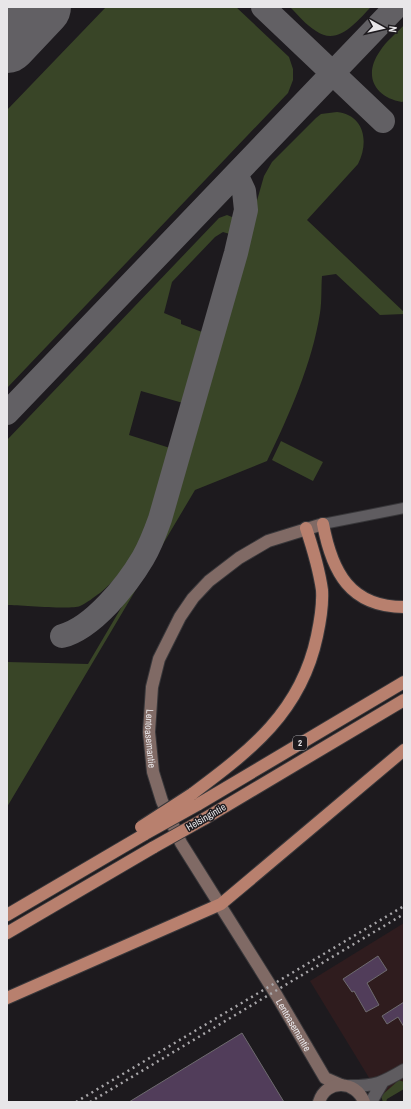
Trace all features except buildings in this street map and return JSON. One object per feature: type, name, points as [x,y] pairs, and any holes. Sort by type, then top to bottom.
[{"type":"highway","points":[[323,524],[327,545],[334,564],[350,589],[373,602],[388,606],[404,607]]},
{"type":"highway","points":[[194,799],[270,729],[291,701],[305,672],[314,648],[320,621],[322,592],[318,568],[306,528]]},
{"type":"highway","name":"Helsingintie","points":[[7,916],[194,799],[404,682]]},
{"type":"highway","name":"Helsingintie","points":[[7,934],[404,700]]},
{"type":"highway","points":[[7,998],[221,904],[404,750]]},
{"type":"main road","name":"Lentoasemantie","points":[[323,524],[268,541],[239,558],[209,581],[189,604],[169,636],[159,658],[152,687],[149,711],[150,752],[153,772],[162,801],[181,844],[221,904],[325,1078]]},
{"type":"main road","points":[[320,1100],[325,1078],[345,1085],[358,1092],[364,1102]]},
{"type":"main road","points":[[320,1100],[329,1088],[345,1085]]},
{"type":"street","name":"Lentoasemantie","points":[[323,524],[404,508]]},
{"type":"street","points":[[345,1085],[371,1086],[382,1083],[404,1070]]},
{"type":"street","points":[[371,1102],[382,1083]]},
{"type":"shaded area","points":[[404,923],[404,1087],[388,1098],[371,1081],[310,981]]},
{"type":"green space","points":[[106,7],[236,7],[289,57],[293,69],[293,80],[288,93],[7,388],[7,110]]},
{"type":"green space","points":[[290,7],[371,7],[353,25],[339,34],[332,36],[324,35],[312,29]]},
{"type":"green space","points":[[404,25],[404,101],[402,102],[384,95],[378,90],[374,84],[372,68],[382,47]]},
{"type":"green space","points":[[337,112],[354,118],[359,124],[364,139],[361,156],[358,164],[307,220],[404,312],[404,314],[380,315],[336,274],[322,276],[320,313],[306,370],[267,461],[195,490],[7,807],[7,662],[88,664],[160,542],[169,521],[238,288],[245,258],[248,232],[264,176],[272,162],[316,118],[321,114]]},
{"type":"green space","points":[[227,215],[232,217],[236,223],[233,235],[223,232],[215,237],[172,282],[164,313],[181,320],[181,324],[202,332],[183,403],[141,391],[129,435],[170,448],[153,507],[138,545],[115,579],[100,593],[80,606],[56,607],[7,605],[7,440],[219,218]]},
{"type":"green space","points":[[281,441],[323,462],[313,481],[272,460]]},
{"type":"green space","points":[[399,1080],[404,1082],[404,1089],[387,1099],[386,1102],[383,1102],[381,1096]]},
{"type":"taxiway","points":[[263,7],[383,121]]},
{"type":"taxiway","points":[[7,413],[396,7]]},
{"type":"taxiway","points":[[62,636],[74,631],[97,615],[119,592],[143,558],[160,519],[236,253],[246,210],[244,191],[236,174]]},
{"type":"runway","points":[[7,43],[41,7]]},
{"type":"railway","points":[[76,1102],[404,906]]},
{"type":"railway","points":[[90,1102],[404,914]]}]
